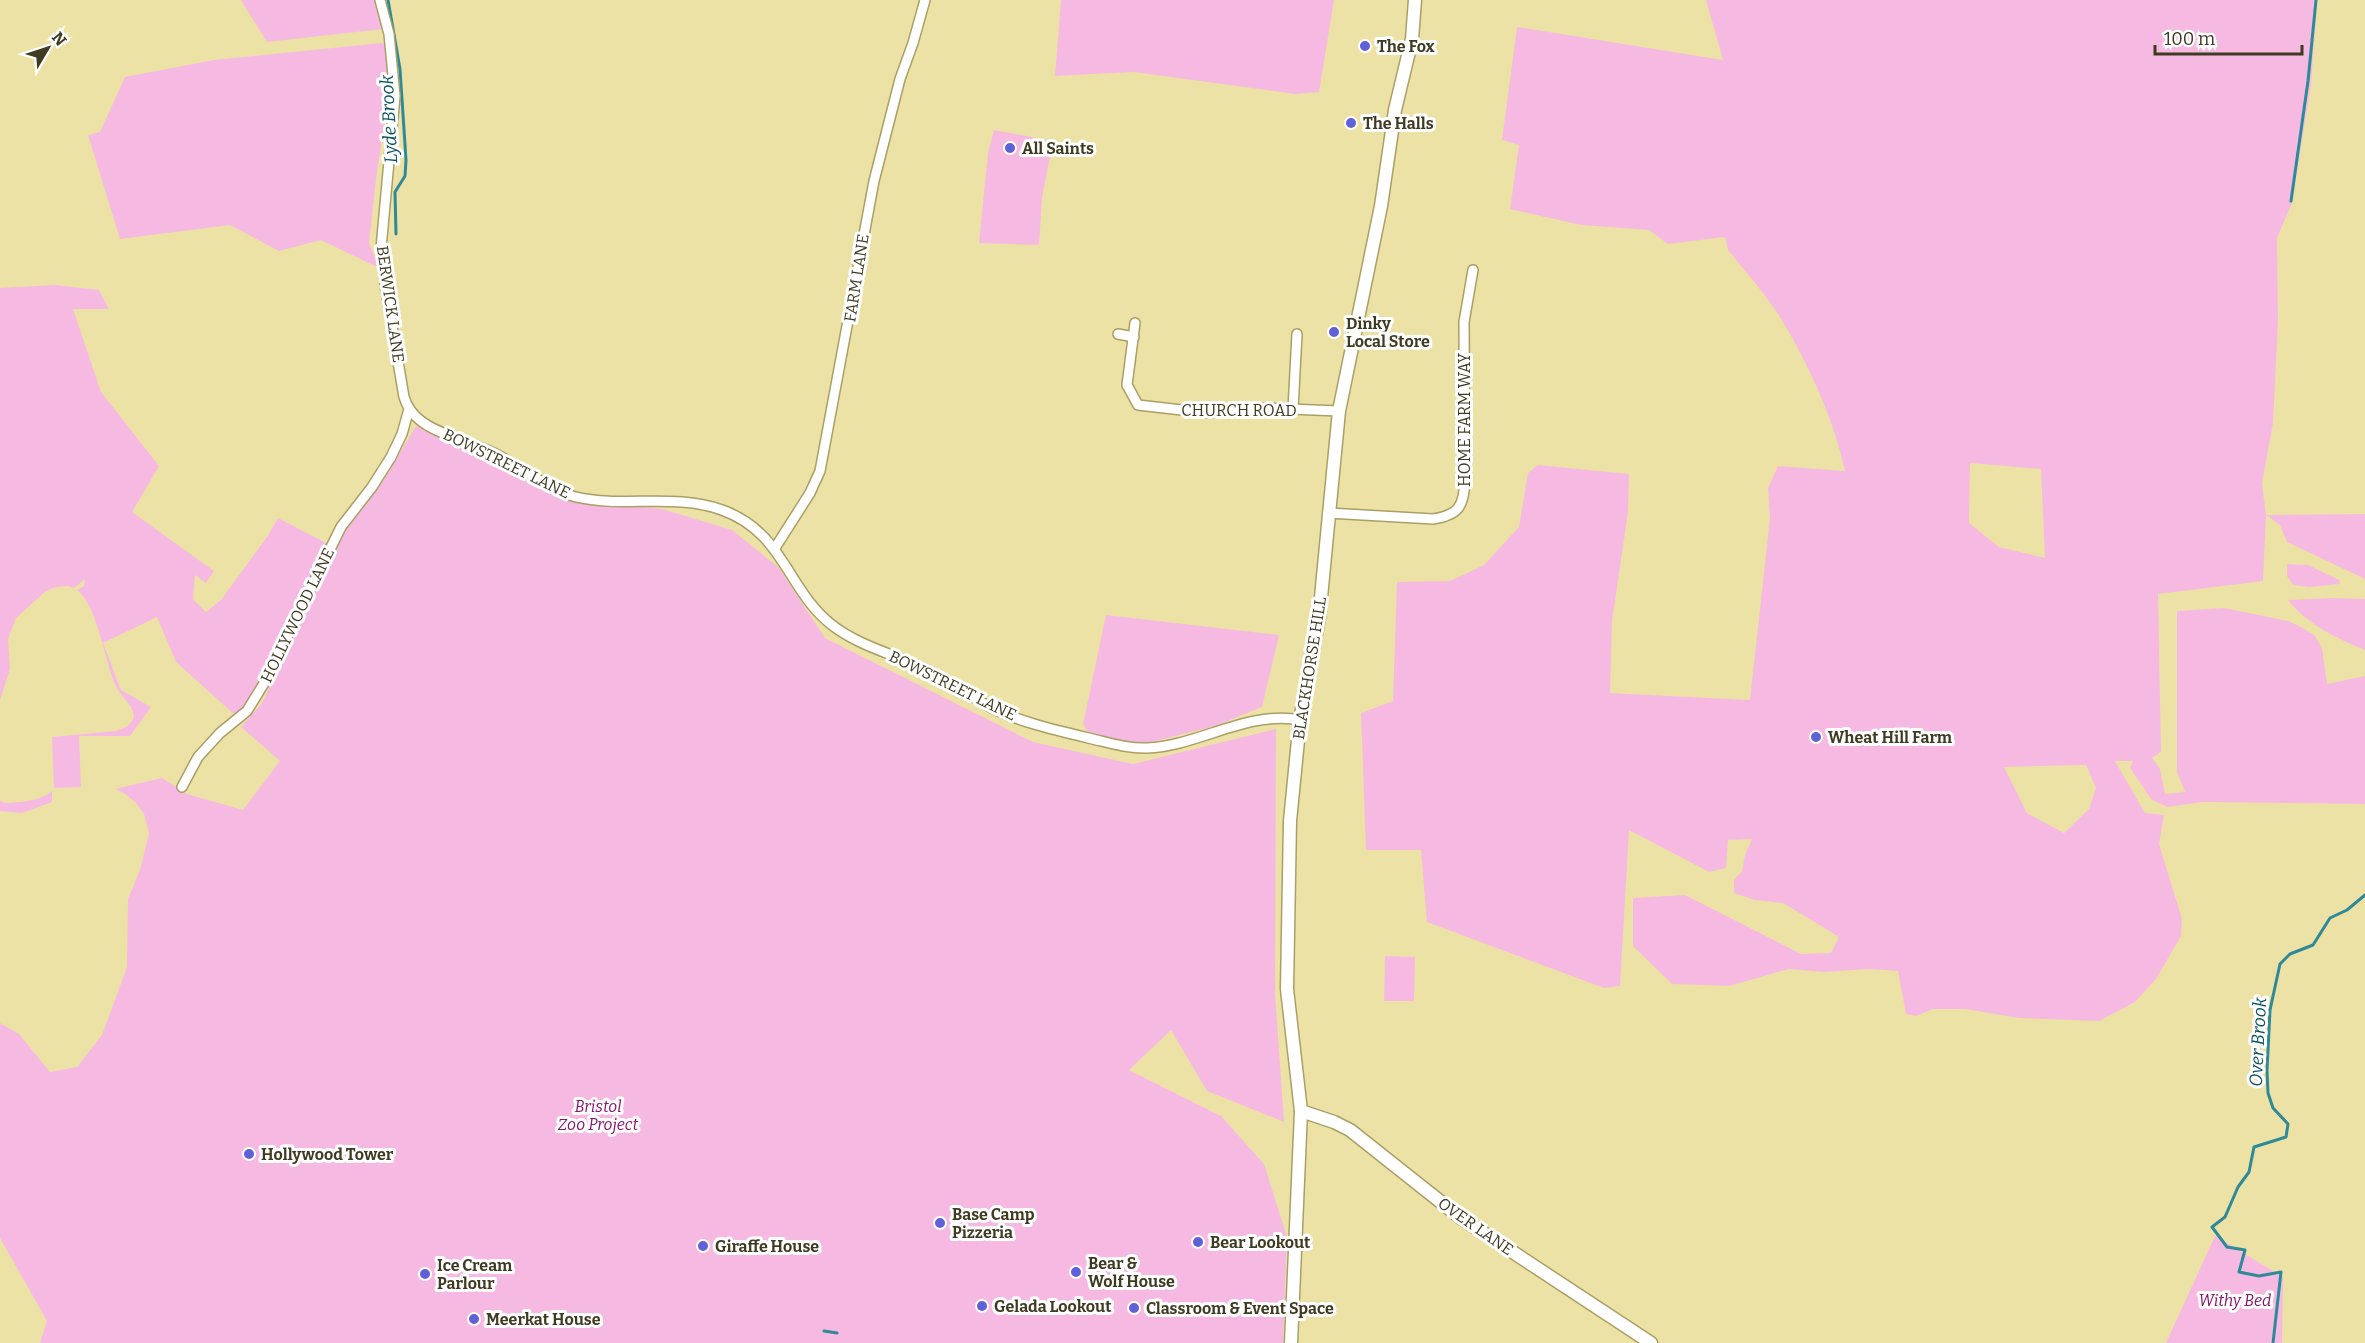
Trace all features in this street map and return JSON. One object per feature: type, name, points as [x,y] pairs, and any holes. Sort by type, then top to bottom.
[{"type":"main road","name":"BLACKHORSE HILL","points":[[1291,1343],[1301,1111],[1287,989],[1290,821],[1300,720],[1319,618],[1339,411],[1381,206],[1395,111],[1412,39],[1415,0]]},
{"type":"main road","name":"OVER LANE","points":[[1301,1111],[1350,1130],[1461,1218],[1651,1343]]},
{"type":"street","name":"BERWICK LANE","points":[[380,0],[389,34],[395,96],[381,248],[404,397],[409,409],[423,423]]},
{"type":"street","name":"FARM LANE","points":[[775,548],[810,493],[820,471],[874,181],[900,79],[914,43],[925,0]]},
{"type":"street","name":"HOME FARM WAY","points":[[1328,513],[1433,519],[1448,516],[1460,507],[1464,497],[1464,322],[1473,270]]},
{"type":"street","name":"CHURCH ROAD","points":[[1136,324],[1127,385],[1138,405],[1208,413],[1228,410],[1293,409],[1339,411]]},
{"type":"street","points":[[1118,334],[1134,337]]},
{"type":"street","points":[[1293,409],[1297,334]]},
{"type":"street","name":"HOLLYWOOD LANE","points":[[182,787],[198,757],[215,738],[246,711],[264,685],[341,527],[372,488],[402,434],[409,409]]},
{"type":"street","name":"BOWSTREET LANE","points":[[423,423],[497,454],[523,471],[575,497],[614,501],[678,501],[701,504],[743,519],[759,531],[775,548],[816,609],[833,626],[857,640],[930,671],[991,708],[1012,716],[1102,742],[1146,748],[1167,745],[1238,724],[1281,717],[1300,720]]},
{"type":"street","points":[[402,434],[423,423]]},
{"type":"green space","points":[[241,0],[374,0],[383,29],[267,42]]},
{"type":"green space","points":[[1061,0],[1334,0],[1319,92],[1295,94],[1134,72],[1055,76]]},
{"type":"green space","points":[[1706,0],[2317,0],[2311,85],[2292,203],[2277,238],[2278,320],[2273,423],[2262,483],[2266,515],[2263,581],[2158,594],[2161,752],[2152,758],[2160,769],[2165,794],[2185,792],[2177,772],[2177,611],[2224,608],[2288,621],[2314,635],[2322,648],[2327,684],[2365,676],[2365,804],[2203,802],[2167,807],[2151,799],[2130,768],[2133,761],[2115,761],[2145,813],[2164,815],[2159,844],[2182,919],[2181,936],[2156,979],[2135,1002],[2099,1021],[2019,1018],[1965,1009],[1933,1009],[1916,1016],[1906,1014],[1898,971],[1869,969],[1824,972],[1789,969],[1729,986],[1672,984],[1633,946],[1633,898],[1685,895],[1801,954],[1831,953],[1839,937],[1783,903],[1755,900],[1734,893],[1734,880],[1742,871],[1745,855],[1752,839],[1728,840],[1726,868],[1709,872],[1629,830],[1620,986],[1604,988],[1427,922],[1421,850],[1366,850],[1361,713],[1393,701],[1397,582],[1450,581],[1484,565],[1519,527],[1528,473],[1538,465],[1629,474],[1628,512],[1612,621],[1610,693],[1750,700],[1770,518],[1768,488],[1778,466],[1845,471],[1835,434],[1813,379],[1780,317],[1759,287],[1728,250],[1725,237],[1668,244],[1649,230],[1581,225],[1510,209],[1519,145],[1502,140],[1517,27],[1723,60]],"holes":[[[1970,463],[2041,469],[2045,558],[1999,547],[1969,523]],[[2086,765],[2096,788],[2089,809],[2064,833],[2027,813],[2004,767]]]},
{"type":"green space","points":[[386,44],[389,94],[369,243],[379,268],[321,240],[279,251],[230,225],[120,239],[88,135],[100,132],[125,77],[214,60]]},
{"type":"green space","points":[[994,130],[1053,141],[1042,198],[1039,245],[979,243],[988,153]]},
{"type":"green space","points":[[55,285],[99,290],[109,309],[73,309],[101,392],[159,466],[132,512],[214,571],[206,583],[195,575],[193,599],[206,612],[221,600],[267,537],[278,518],[328,544],[252,696],[236,716],[176,662],[157,617],[103,643],[121,690],[151,707],[130,736],[79,736],[81,787],[54,788],[52,737],[116,731],[128,726],[134,718],[129,704],[118,690],[112,675],[90,608],[77,590],[84,586],[85,579],[74,588],[56,587],[46,591],[16,618],[8,639],[10,669],[0,700],[0,288]]},
{"type":"green space","name":"Bristol Zoo Project","points":[[416,426],[565,500],[662,509],[732,530],[778,567],[825,638],[1033,742],[1133,764],[1276,729],[1275,993],[1284,1122],[1207,1091],[1171,1030],[1129,1070],[1221,1116],[1264,1164],[1287,1237],[1283,1343],[40,1343],[47,1321],[0,1238],[0,1023],[19,1034],[50,1072],[77,1067],[102,1035],[127,967],[128,899],[140,870],[149,833],[144,814],[136,803],[115,789],[162,778],[187,794],[243,810],[280,761],[241,727],[262,703],[343,534],[384,480]]},
{"type":"green space","points":[[2365,514],[2365,579],[2287,542],[2280,525],[2266,515]]},
{"type":"green space","points":[[2287,564],[2308,565],[2339,580],[2340,584],[2309,587],[2293,585],[2287,576]]},
{"type":"green space","points":[[2365,599],[2365,650],[2314,624],[2288,600]]},
{"type":"green space","points":[[1106,615],[1279,635],[1262,707],[1215,726],[1144,744],[1089,734],[1083,724]]},
{"type":"green space","points":[[52,791],[52,802],[22,813],[0,811],[0,800],[4,803],[29,801]]},
{"type":"green space","points":[[1385,956],[1415,957],[1414,1001],[1384,1001]]},
{"type":"green space","name":"Withy Bed","points":[[2215,1236],[2283,1277],[2282,1343],[2166,1343]]},
{"type":"waterway","name":"Lyde Brook","points":[[388,0],[400,69],[406,160],[405,176],[395,192],[396,234]]},
{"type":"waterway","points":[[2291,201],[2308,81],[2316,0]]},
{"type":"waterway","name":"Over Brook","points":[[2273,1343],[2281,1272],[2259,1276],[2239,1272],[2245,1250],[2227,1247],[2212,1227],[2225,1217],[2238,1187],[2249,1172],[2254,1147],[2286,1137],[2288,1124],[2273,1108],[2268,1093],[2267,1071],[2270,1010],[2280,964],[2290,954],[2313,945],[2330,918],[2347,910],[2365,895]]},
{"type":"waterway","points":[[824,1331],[837,1333]]},
{"type":"place","name":"The Fox","points":[[1365,46]]},
{"type":"place","name":"The Halls","points":[[1351,123]]},
{"type":"place","name":"All Saints","points":[[1010,148]]},
{"type":"place","name":"Dinky Local Store","points":[[1334,332]]},
{"type":"place","name":"Wheat Hill Farm","points":[[1816,737]]},
{"type":"place","name":"Hollywood Tower","points":[[249,1154]]},
{"type":"place","name":"Base Camp Pizzeria","points":[[940,1223]]},
{"type":"place","name":"Bear Lookout","points":[[1198,1242]]},
{"type":"place","name":"Giraffe House","points":[[703,1246]]},
{"type":"place","name":"Bear & Wolf House","points":[[1076,1272]]},
{"type":"place","name":"Ice Cream Parlour","points":[[425,1274]]},
{"type":"place","name":"Gelada Lookout","points":[[982,1306]]},
{"type":"place","name":"Classroom & Event Space","points":[[1134,1308]]},
{"type":"place","name":"Meerkat House","points":[[474,1319]]}]
